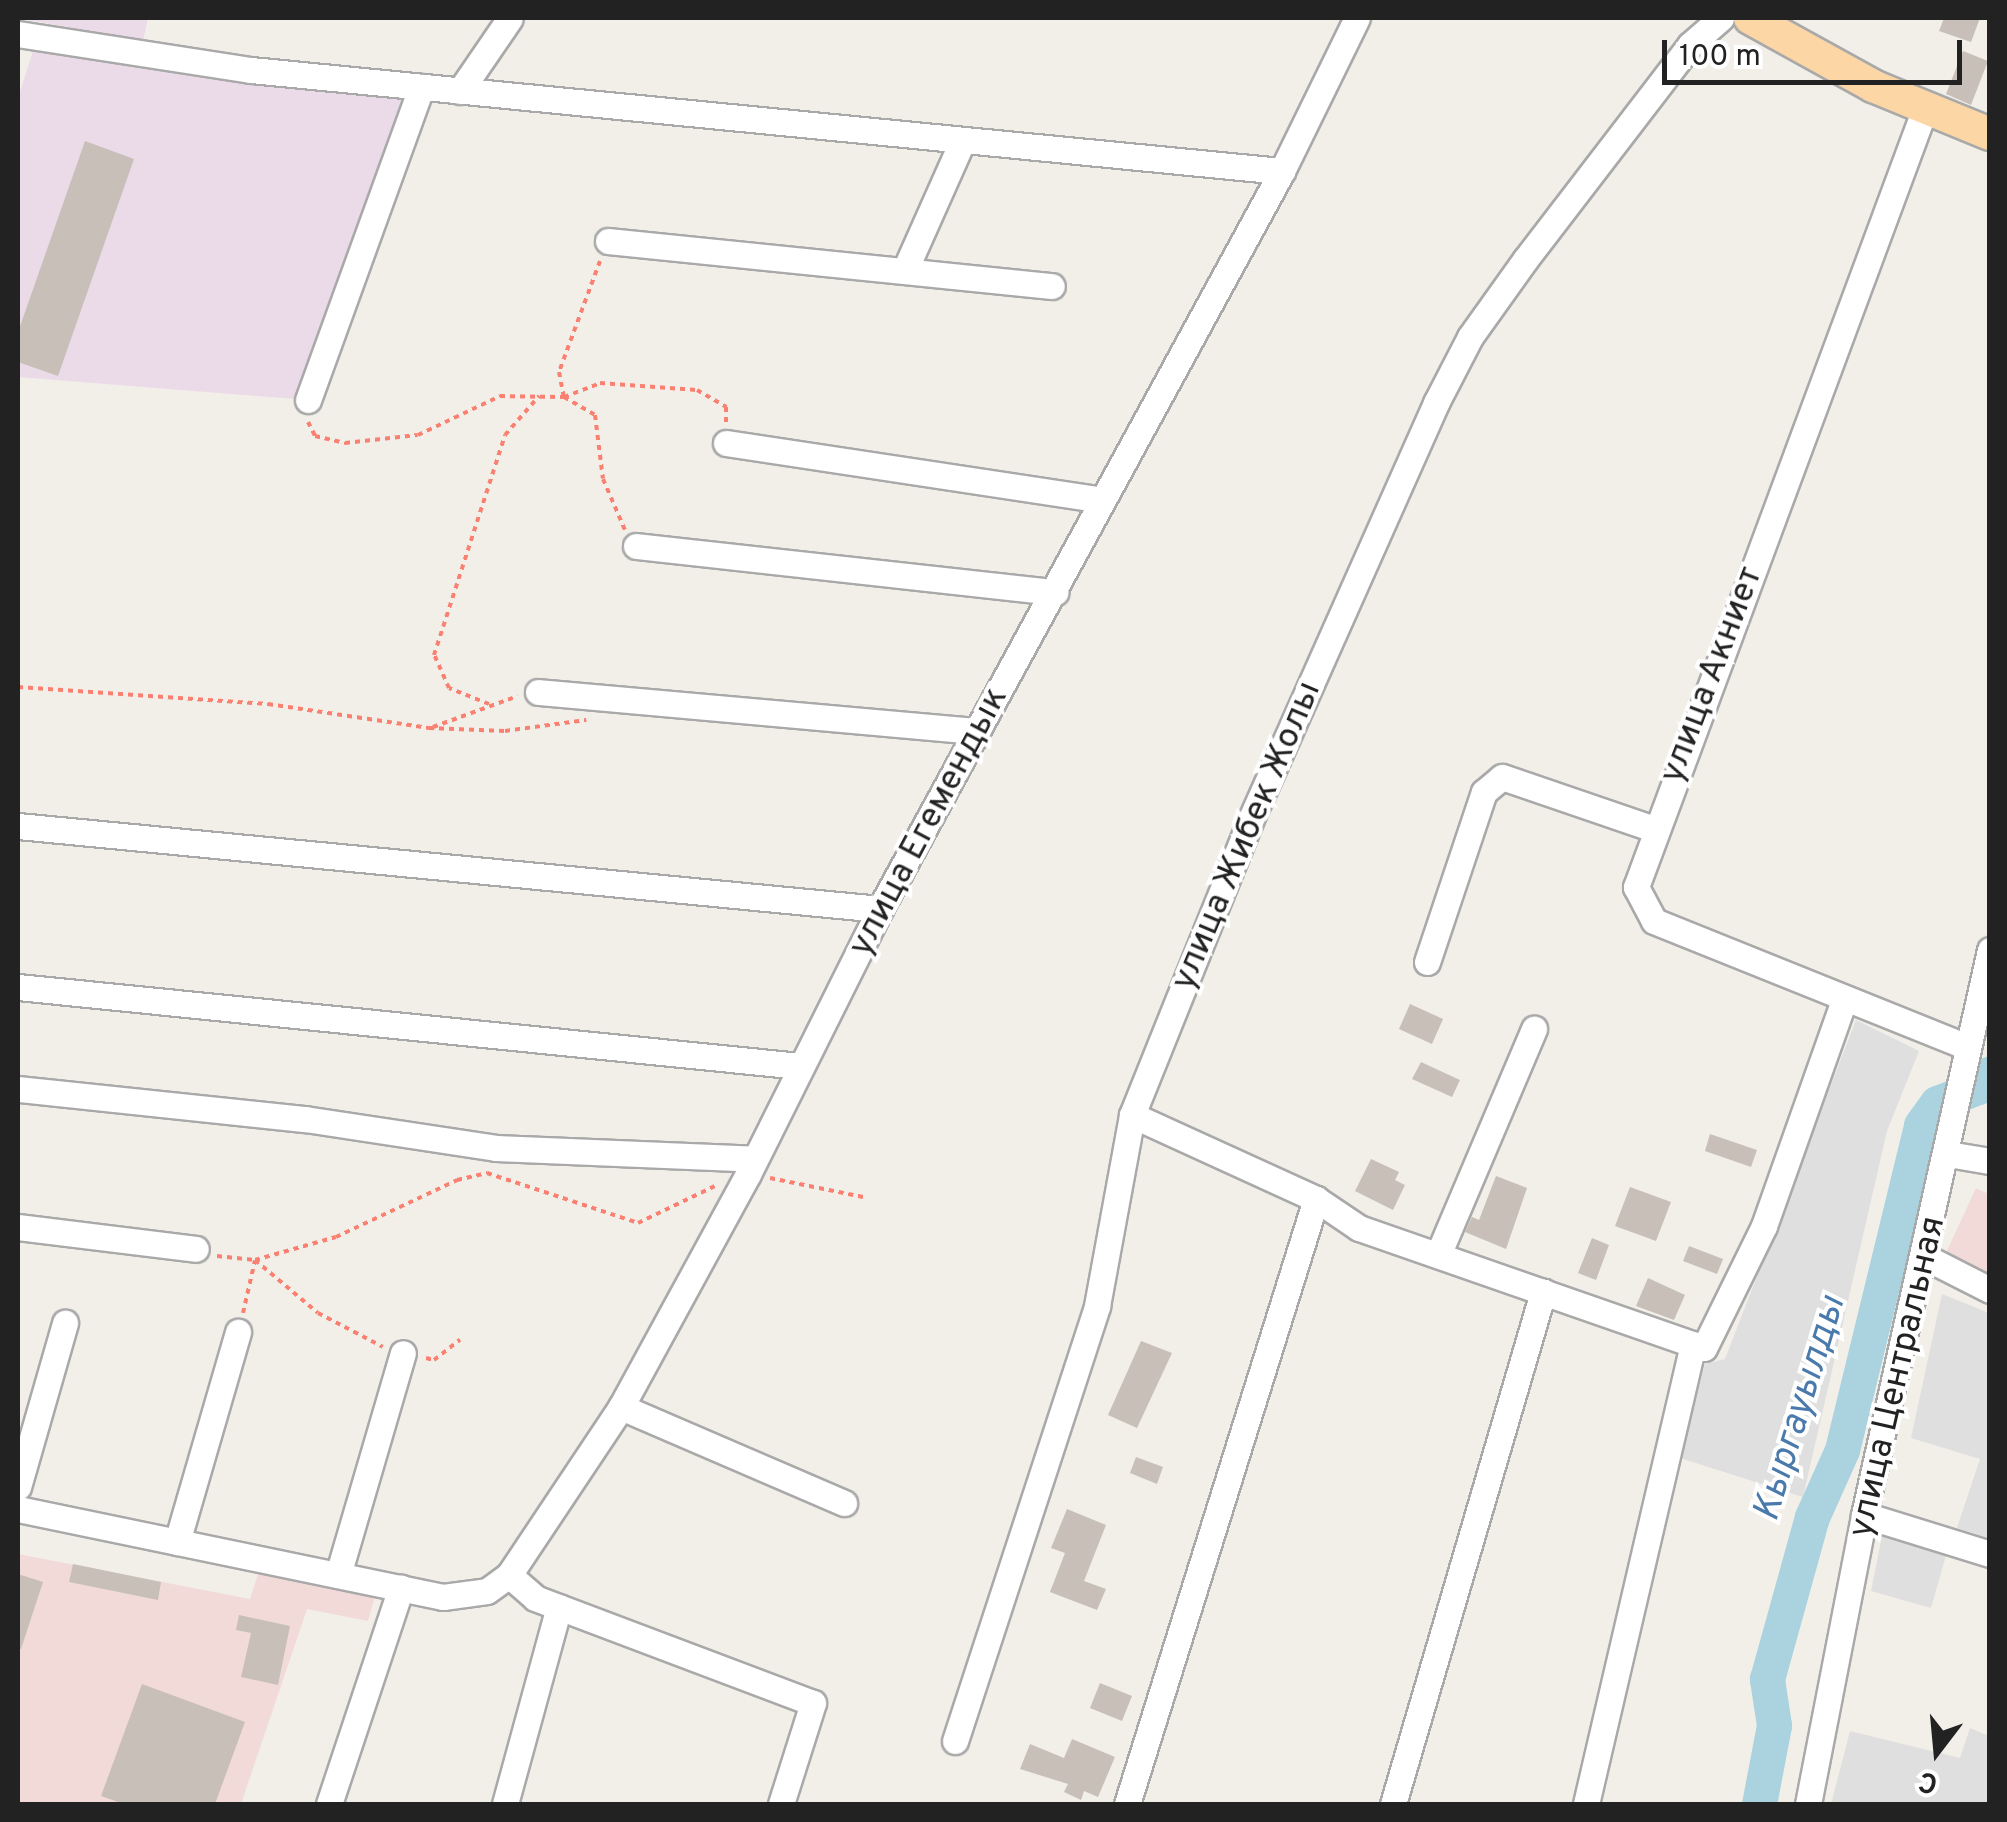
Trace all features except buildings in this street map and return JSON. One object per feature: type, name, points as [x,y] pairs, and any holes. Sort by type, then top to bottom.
[{"type":"main road","points":[[1750,18],[1924,110],[1990,134]]},
{"type":"street","points":[[460,91],[510,18]]},
{"type":"street","name":"улица Егемендык","points":[[401,1588],[468,1597],[508,1575],[621,1407],[752,1167],[880,909],[1282,171],[1357,18]]},
{"type":"street","name":"улица Жибек Жолы","points":[[955,1741],[1097,1306],[1132,1115],[1250,821],[1462,354],[1524,260],[1690,45],[1721,18]]},
{"type":"street","points":[[18,34],[252,70],[1282,171]]},
{"type":"street","points":[[308,400],[421,87]]},
{"type":"street","name":"улица Акниет","points":[[1924,110],[1654,829],[1636,887],[1654,921],[1844,1000],[1966,1059]]},
{"type":"street","points":[[905,270],[962,142]]},
{"type":"street","points":[[608,241],[1052,286]]},
{"type":"street","points":[[726,443],[1102,500]]},
{"type":"street","points":[[636,546],[1055,592]]},
{"type":"street","points":[[538,692],[977,731]]},
{"type":"street","points":[[1427,962],[1484,792],[1502,777],[1654,829]]},
{"type":"street","points":[[18,826],[880,909]]},
{"type":"street","name":"улица Центральная","points":[[1808,1804],[1864,1515],[1925,1258],[1990,950]]},
{"type":"street","points":[[18,987],[800,1066]]},
{"type":"street","points":[[1132,1115],[1316,1199],[1359,1228],[1704,1348],[1764,1226],[1844,1000]]},
{"type":"street","points":[[1438,1255],[1534,1030]]},
{"type":"street","points":[[18,1089],[305,1119],[496,1148],[752,1167]]},
{"type":"street","points":[[1948,1154],[1990,1161]]},
{"type":"street","points":[[1128,1804],[1316,1199]]},
{"type":"street","points":[[18,1227],[196,1250]]},
{"type":"street","points":[[1925,1258],[1990,1290]]},
{"type":"street","points":[[1393,1804],[1543,1292]]},
{"type":"street","points":[[18,1487],[65,1323]]},
{"type":"street","points":[[177,1542],[238,1332]]},
{"type":"street","points":[[1586,1804],[1693,1344]]},
{"type":"street","points":[[338,1576],[403,1354]]},
{"type":"street","points":[[621,1407],[844,1503]]},
{"type":"street","points":[[18,1508],[401,1588],[329,1804]]},
{"type":"street","points":[[1864,1515],[1990,1554]]},
{"type":"street","points":[[508,1575],[535,1598],[812,1704],[781,1804]]},
{"type":"street","points":[[505,1804],[559,1607]]},
{"type":"path","points":[[564,397],[562,361],[608,241]]},
{"type":"path","points":[[308,400],[315,436],[344,444],[418,434],[500,396],[564,397],[600,383],[697,390],[726,407],[726,443]]},
{"type":"path","points":[[490,704],[449,688],[434,655],[505,435],[539,396]]},
{"type":"path","points":[[564,397],[595,415],[602,479],[615,517],[636,546]]},
{"type":"path","points":[[18,687],[268,704],[429,728],[504,731],[589,720]]},
{"type":"path","points":[[429,728],[490,704],[538,692]]},
{"type":"path","points":[[196,1250],[255,1260],[336,1237],[457,1180],[487,1173],[638,1222],[752,1167],[863,1197]]},
{"type":"path","points":[[238,1332],[255,1260]]},
{"type":"path","points":[[255,1260],[318,1313],[363,1341],[434,1360],[460,1340]]},
{"type":"shaded area","points":[[18,18],[148,18],[143,41]]},
{"type":"shaded area","points":[[34,48],[404,98],[295,399],[18,377],[18,98]]},
{"type":"shaded area","points":[[1856,1020],[1919,1051],[1887,1131],[1803,1497],[1680,1458],[1705,1364],[1725,1359]]},
{"type":"shaded area","points":[[1976,1188],[1989,1194],[1989,1275],[1944,1257]]},
{"type":"shaded area","points":[[1942,1294],[1989,1313],[1989,1538],[1957,1528],[1980,1459],[1911,1438]]},
{"type":"shaded area","points":[[1883,1531],[1947,1552],[1931,1608],[1871,1591]]},
{"type":"shaded area","points":[[18,1554],[250,1599],[259,1571],[375,1596],[368,1621],[307,1609],[241,1804],[18,1804]]},
{"type":"shaded area","points":[[1970,1728],[1989,1736],[1989,1804],[1831,1804],[1850,1731],[1960,1758]]},
{"type":"waterway","name":"Кыргауылды","points":[[1759,1804],[1774,1725],[1767,1679],[1812,1517],[1842,1450],[1921,1125],[1937,1103],[1978,1087],[1990,1073]]}]
